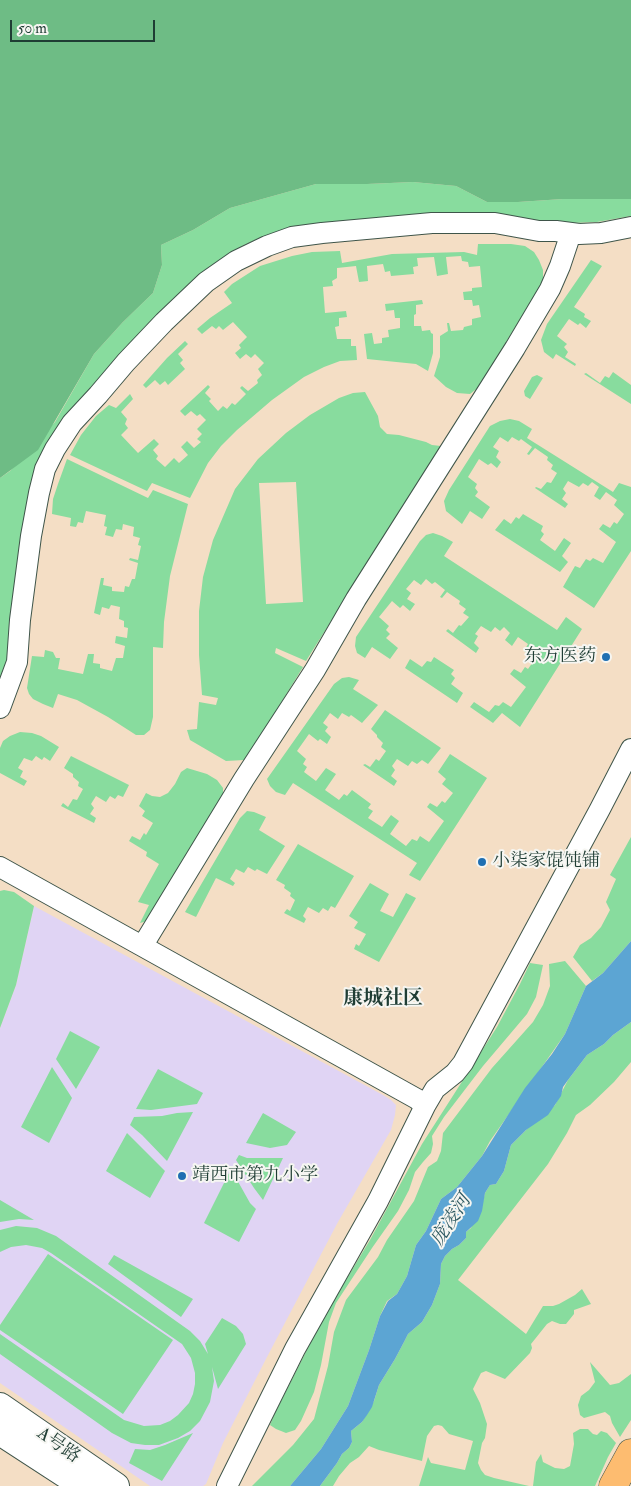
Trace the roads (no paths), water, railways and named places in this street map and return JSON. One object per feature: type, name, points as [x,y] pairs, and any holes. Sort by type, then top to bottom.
[{"type":"main road","points":[[613,1486],[631,1453]]},
{"type":"main road","points":[[623,1486],[631,1472]]},
{"type":"street","points":[[0,708],[17,662],[20,620],[32,536],[45,469],[72,423],[164,322],[206,282],[236,261],[267,246],[302,235],[432,223],[495,223],[518,226],[539,232],[579,234],[601,233],[631,227]]},
{"type":"street","points":[[143,945],[244,779],[315,670],[356,599],[515,348],[550,289],[571,233]]},
{"type":"street","points":[[227,1486],[295,1349],[378,1201],[425,1106],[435,1089],[455,1073],[462,1063],[624,781],[631,749]]},
{"type":"street","points":[[0,867],[417,1099],[425,1106]]},
{"type":"street","name":"A号路","points":[[0,1406],[116,1486]]},
{"type":"street","name":"A号路","points":[[0,1432],[83,1486]]},
{"type":"water","name":"庞凌河","points":[[631,941],[631,1022],[587,1055],[563,1087],[561,1096],[548,1115],[526,1130],[511,1145],[504,1171],[496,1184],[490,1185],[485,1193],[478,1221],[466,1232],[466,1238],[445,1256],[441,1264],[440,1284],[432,1305],[422,1322],[408,1334],[379,1385],[372,1407],[367,1415],[351,1431],[352,1442],[349,1448],[342,1454],[320,1486],[290,1486],[321,1449],[348,1406],[380,1316],[388,1301],[397,1294],[407,1276],[416,1245],[426,1231],[441,1199],[457,1187],[482,1156],[525,1088],[552,1054],[565,1034],[586,986],[603,973]]},
{"type":"place","name":"东方医药","points":[[606,657]]},
{"type":"place","name":"小柒家馄饨铺","points":[[482,862]]},
{"type":"place","name":"靖西市第九小学","points":[[182,1176]]},
{"type":"district","name":"康城社区","points":[[383,1000]]}]
